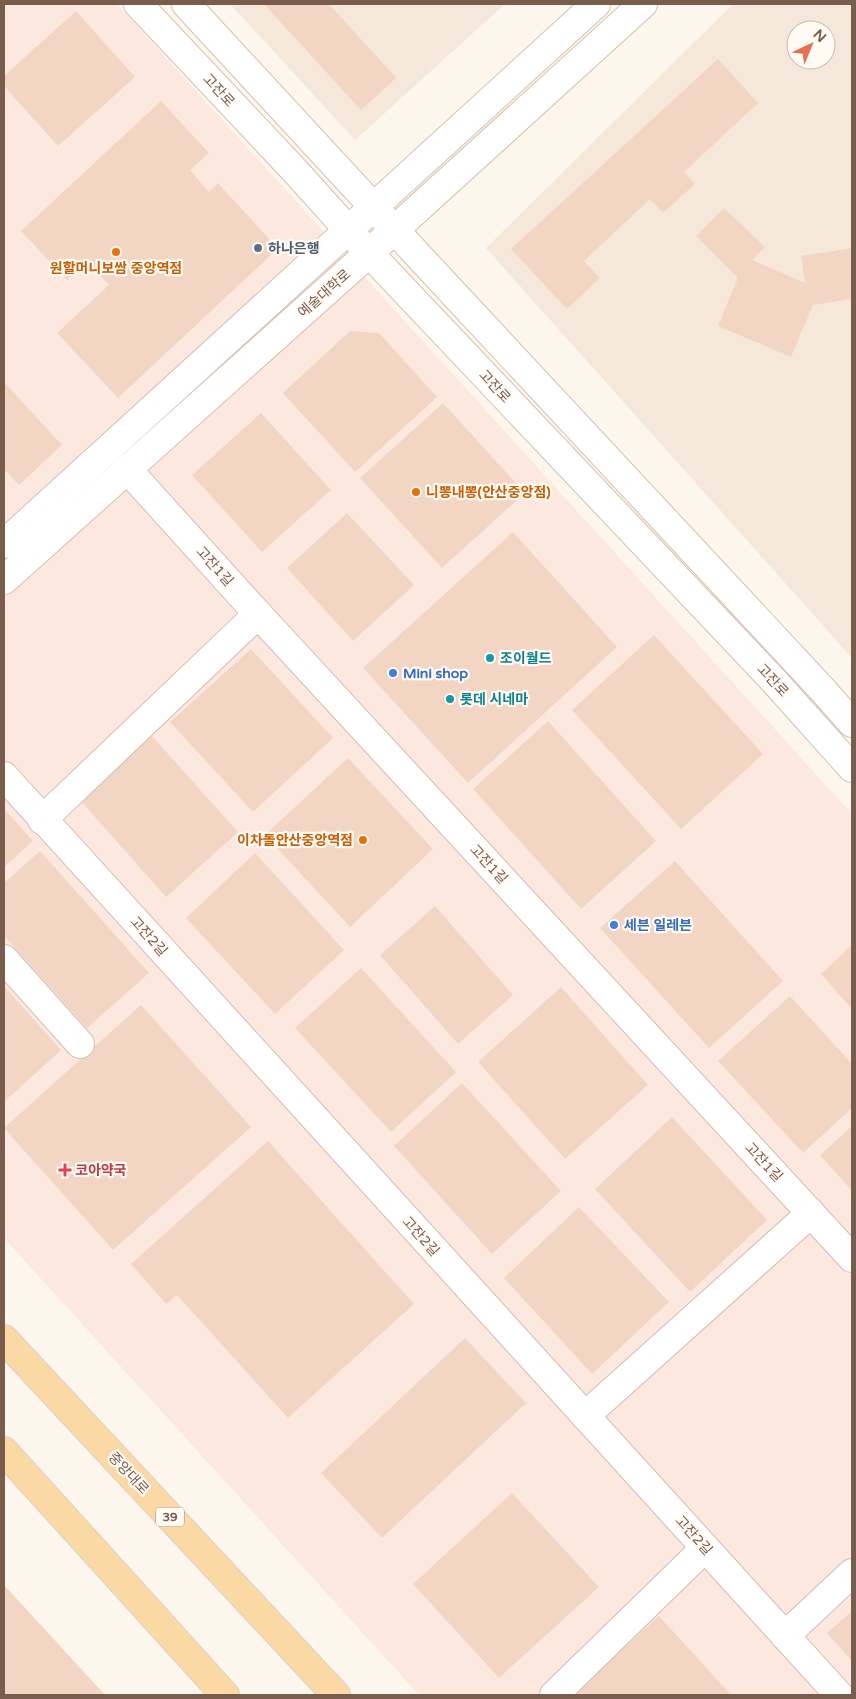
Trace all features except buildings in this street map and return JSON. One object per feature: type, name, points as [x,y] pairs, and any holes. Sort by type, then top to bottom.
[{"type":"main road","name":"중앙대로","points":[[4,1338],[336,1695]]},
{"type":"main road","points":[[4,1451],[226,1695]]},
{"type":"street","name":"고잔로","points":[[138,4],[297,173],[348,231],[774,681],[852,768]]},
{"type":"street","points":[[186,4],[372,207],[822,688],[852,723]]},
{"type":"street","points":[[4,544],[596,4]]},
{"type":"street","name":"예술대학로","points":[[4,580],[643,4]]},
{"type":"street","name":"고잔1길","points":[[127,469],[258,614],[852,1258]]},
{"type":"street","points":[[42,820],[258,614]]},
{"type":"street","name":"고잔2길","points":[[4,776],[839,1695]]},
{"type":"street","points":[[4,958],[80,1044]]},
{"type":"street","points":[[586,1416],[810,1213]]},
{"type":"street","points":[[554,1695],[706,1548]]},
{"type":"street","points":[[785,1636],[852,1573]]},
{"type":"shaded area","points":[[4,4],[117,4],[852,814],[852,1695],[419,1695],[4,1238]]},
{"type":"shaded area","points":[[230,4],[505,4],[355,140]]},
{"type":"shaded area","points":[[733,4],[852,4],[852,658],[486,248]]},
{"type":"place","name":"하나은행","points":[[258,248]]},
{"type":"place","name":"원할머니보쌈 중앙역점","points":[[116,252]]},
{"type":"place","name":"니뽕내뽕(안산중앙점)","points":[[416,492]]},
{"type":"place","name":"조이월드","points":[[490,658]]},
{"type":"place","name":"Mini shop","points":[[393,673]]},
{"type":"place","name":"롯데 시네마","points":[[450,699]]},
{"type":"place","name":"이차돌안산중앙역점","points":[[363,840]]},
{"type":"place","name":"세븐 일레븐","points":[[614,925]]},
{"type":"place","name":"코아약국","points":[[65,1170]]}]
